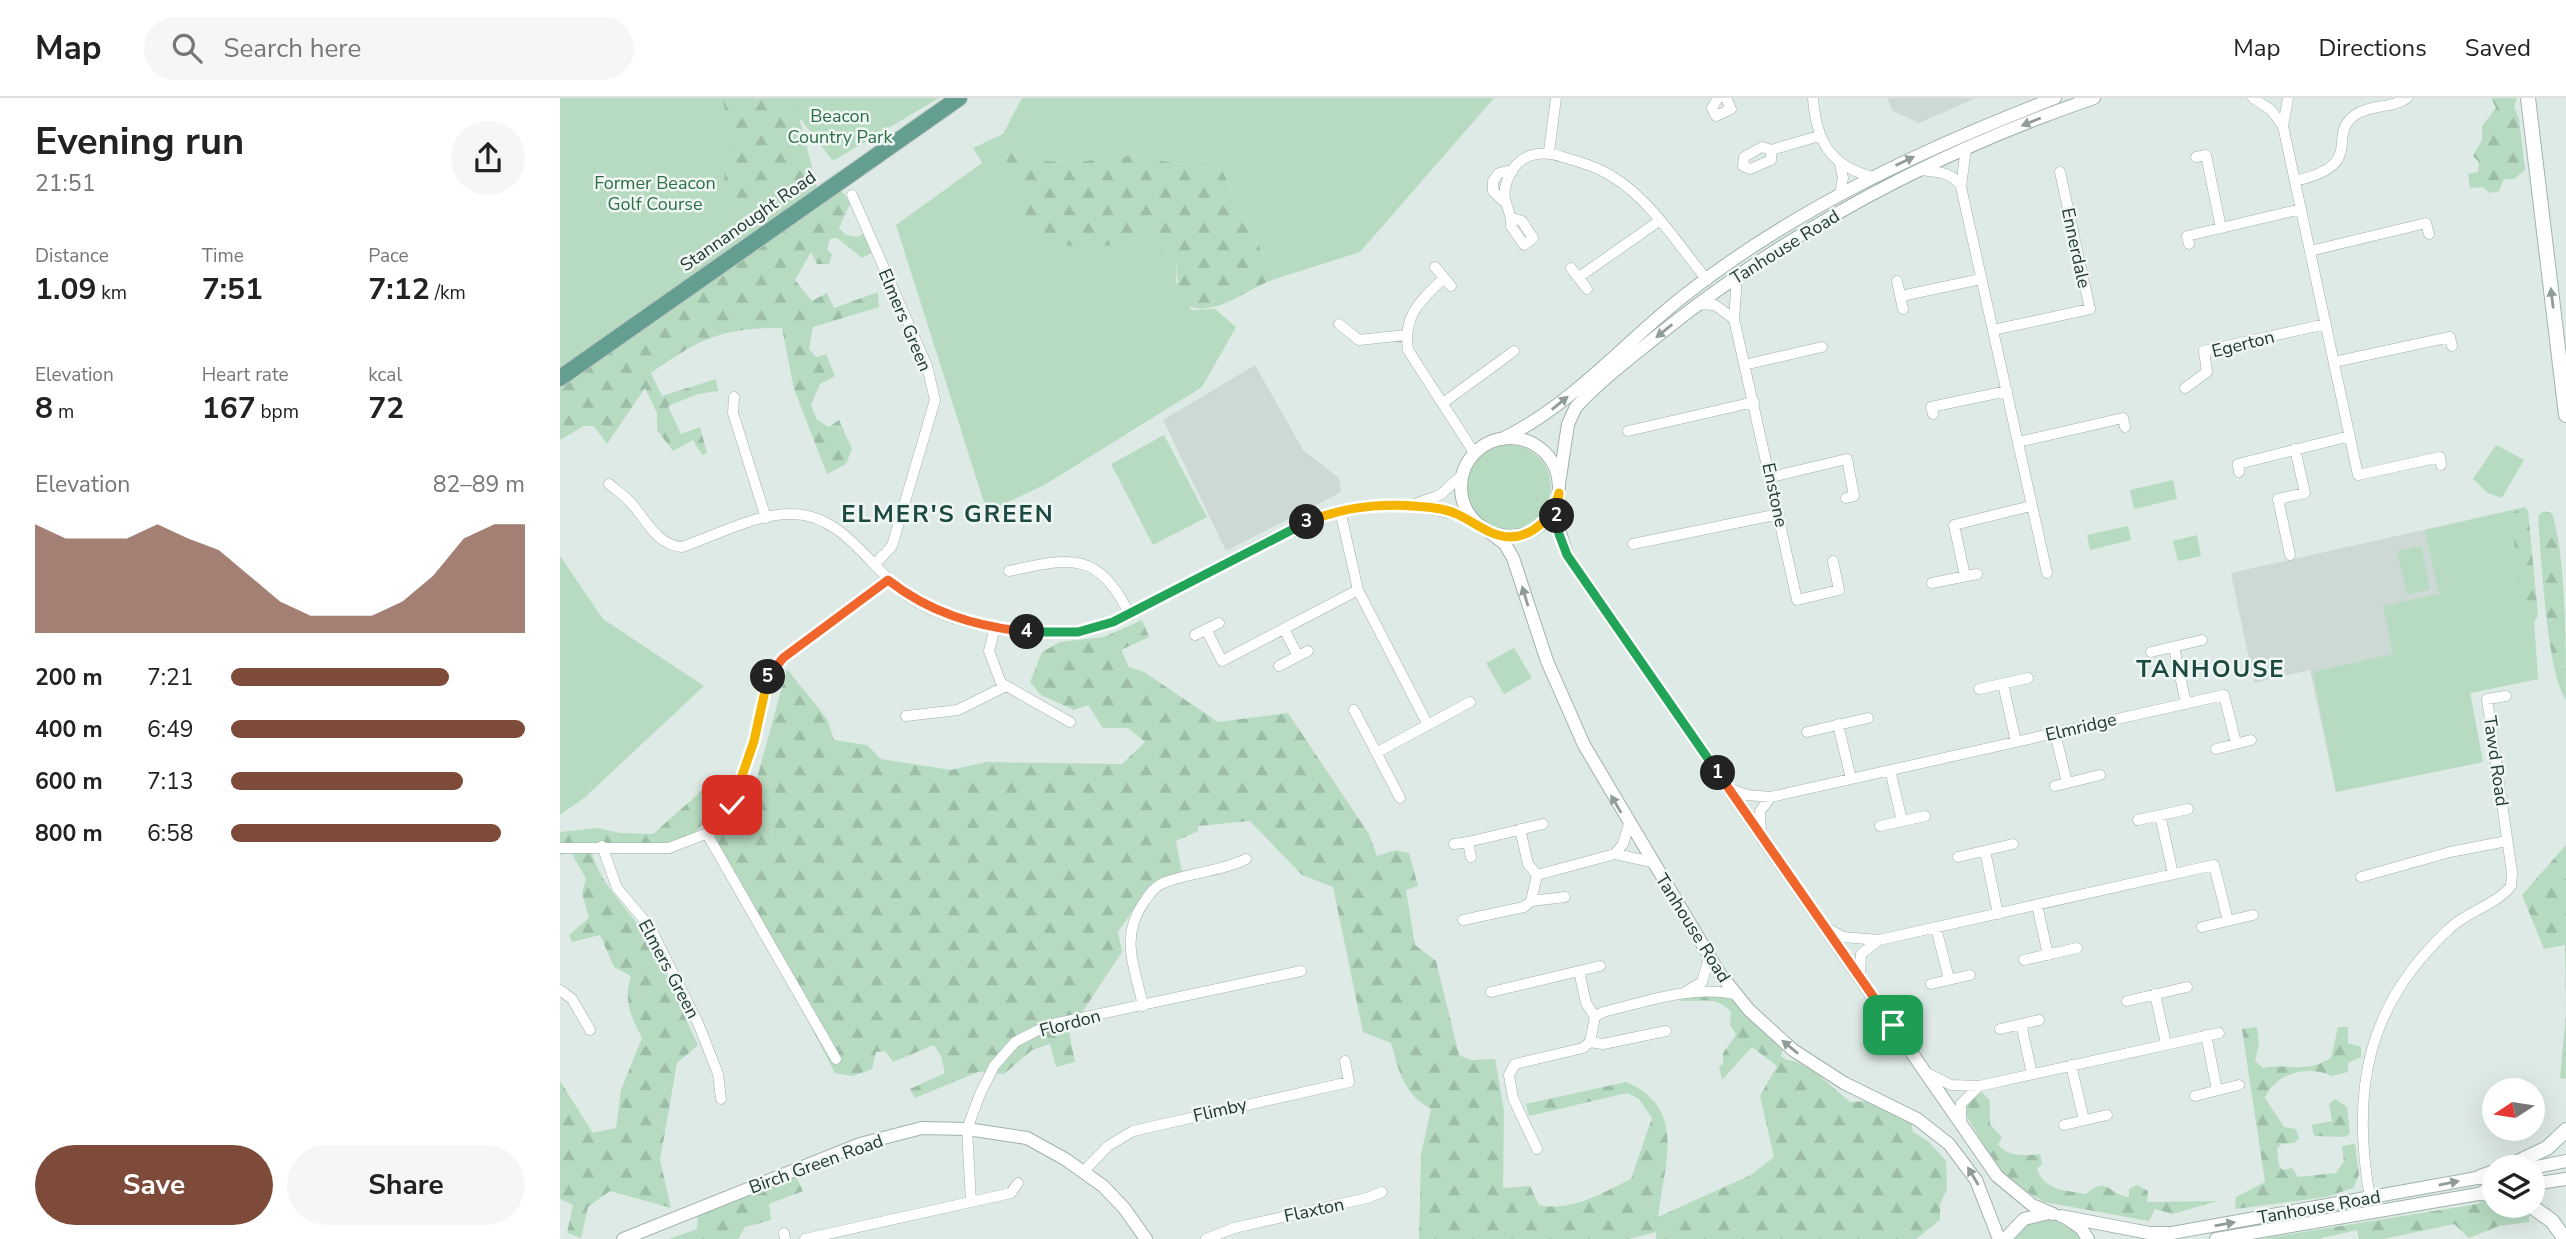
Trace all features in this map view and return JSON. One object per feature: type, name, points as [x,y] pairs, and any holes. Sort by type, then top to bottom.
[{"type":"main road","name":"Stannanought Road","points":[[560,378],[959,98]]},
{"type":"main road","points":[[2528,98],[2566,415]]},
{"type":"main road","points":[[2532,1155],[2547,1148],[2566,1130]]},
{"type":"main road","points":[[2545,1216],[2565,1239]]},
{"type":"street","points":[[1549,152],[1556,98]]},
{"type":"street","points":[[1718,98],[1712,108],[1716,116],[1731,108],[1727,98]]},
{"type":"street","points":[[1826,98],[1814,101],[1819,136],[1840,163],[1850,171],[1873,177]]},
{"type":"street","name":"Tanhouse Road","points":[[1502,439],[1533,424],[1561,403],[1686,294],[1840,194],[1949,139],[2055,98]]},
{"type":"street","name":"Tanhouse Road","points":[[2095,98],[1966,148],[1870,194],[1697,304],[1576,407],[1568,424],[1559,489],[1557,523],[1567,555],[1997,1176],[2032,1205],[2057,1215],[2149,1233],[2172,1233],[2482,1176]]},
{"type":"street","points":[[2253,98],[2271,110],[2283,126]]},
{"type":"street","points":[[2288,98],[2283,126],[2358,475],[2440,457],[2441,465]]},
{"type":"street","points":[[2295,181],[2319,175],[2333,166],[2341,155],[2347,125],[2356,115],[2407,98]]},
{"type":"street","points":[[1771,150],[1819,136]]},
{"type":"street","points":[[1966,148],[1962,162],[1961,187],[2047,573]]},
{"type":"street","points":[[1512,218],[1503,201],[1512,170],[1531,155],[1549,152],[1612,176],[1659,221],[1707,280]]},
{"type":"street","points":[[2196,157],[2206,155],[2221,228]]},
{"type":"street","points":[[1840,163],[1843,178],[1840,194]]},
{"type":"street","points":[[1920,170],[1945,172],[1954,177],[1961,187]]},
{"type":"street","name":"Ennerdale","points":[[1993,330],[2090,309],[2060,172]]},
{"type":"street","name":"Elmers Green","points":[[852,195],[927,366],[935,400],[892,546],[875,564]]},
{"type":"street","points":[[2189,244],[2187,236],[2301,209]]},
{"type":"street","points":[[1579,277],[1659,221]]},
{"type":"street","points":[[2310,251],[2426,223],[2429,234]]},
{"type":"street","points":[[1435,267],[1447,282],[1416,305],[1410,314],[1406,335],[1408,350],[1416,367],[1443,403],[1475,454]]},
{"type":"street","points":[[1571,268],[1587,289]]},
{"type":"street","name":"Enstone","points":[[1737,277],[1734,319],[1797,600],[1839,590],[1833,561]]},
{"type":"street","points":[[1900,296],[1981,279]]},
{"type":"street","points":[[1898,281],[1903,309]]},
{"type":"street","points":[[1697,304],[1715,305],[1734,319]]},
{"type":"street","points":[[1339,324],[1359,340],[1406,335]]},
{"type":"street","name":"Egerton","points":[[2185,388],[2207,372],[2204,351],[2326,324]]},
{"type":"street","points":[[2334,362],[2450,337],[2452,346]]},
{"type":"street","points":[[1744,365],[1822,347]]},
{"type":"street","points":[[1443,403],[1514,351]]},
{"type":"street","points":[[1933,414],[1931,407],[2007,391]]},
{"type":"street","points":[[734,397],[733,413],[766,518]]},
{"type":"street","points":[[1629,430],[1754,402]]},
{"type":"street","points":[[2018,442],[2123,418],[2125,427]]},
{"type":"street","points":[[2239,472],[2238,464],[2350,436]]},
{"type":"street","points":[[609,484],[629,501],[656,535],[670,546],[682,547],[766,518],[795,513],[820,520],[875,564],[888,580],[927,608],[961,620],[995,627],[1059,634],[1096,628],[1130,615],[1294,528],[1340,510],[1381,505],[1444,509],[1475,522],[1489,532],[1519,536],[1534,531],[1555,508],[1559,489],[1552,462],[1543,451],[1524,440],[1502,439],[1487,444],[1475,454],[1463,474],[1440,495],[1407,506]]},
{"type":"street","points":[[2290,555],[2278,499],[2305,493],[2295,449]]},
{"type":"street","points":[[1771,477],[1846,459],[1854,496],[1846,498]]},
{"type":"street","points":[[1463,474],[1463,499],[1475,522]]},
{"type":"street","points":[[1965,576],[1954,525],[2031,506]]},
{"type":"street","points":[[1340,510],[1358,590],[1428,724]]},
{"type":"street","points":[[1633,544],[1779,514]]},
{"type":"street","name":"Tanhouse Road","points":[[1489,532],[1510,551],[1547,661],[1596,769],[1709,958],[1735,994],[1765,1026],[1813,1065],[1917,1119],[1949,1144],[1976,1180],[1999,1239]]},
{"type":"street","points":[[1009,571],[1070,561],[1091,566],[1110,581],[1130,615]]},
{"type":"street","points":[[1028,567],[1031,579]]},
{"type":"street","points":[[1932,583],[1977,574]]},
{"type":"street","points":[[560,848],[669,848],[713,831],[732,805],[754,741],[765,681],[783,658],[888,580]]},
{"type":"street","points":[[1206,629],[1222,661],[1358,590]]},
{"type":"street","points":[[1195,635],[1219,622]]},
{"type":"street","points":[[995,627],[989,651],[993,668],[1001,683],[1070,723]]},
{"type":"street","points":[[1284,629],[1298,656]]},
{"type":"street","points":[[2151,652],[2202,640]]},
{"type":"street","points":[[2174,647],[2186,704]]},
{"type":"street","points":[[1279,666],[1308,650]]},
{"type":"street","points":[[1979,689],[2028,678]]},
{"type":"street","points":[[2003,684],[2017,742]]},
{"type":"street","points":[[906,716],[958,710],[1006,686]]},
{"type":"street","name":"Elmridge","points":[[1728,788],[1747,796],[1771,797],[2224,695],[2236,743]]},
{"type":"street","name":"Tawd Road","points":[[2370,1198],[2363,1157],[2362,1104],[2366,1073],[2383,1016],[2405,980],[2449,928],[2498,898],[2511,886],[2487,699],[2506,696]]},
{"type":"street","points":[[1376,753],[1470,702]]},
{"type":"street","points":[[1354,710],[1400,798]]},
{"type":"street","points":[[1807,732],[1868,718]]},
{"type":"street","points":[[1838,724],[1851,779]]},
{"type":"street","points":[[2055,733],[2067,783]]},
{"type":"street","points":[[2216,748],[2251,740]]},
{"type":"street","points":[[1890,770],[1902,821]]},
{"type":"street","points":[[2055,786],[2100,775]]},
{"type":"street","points":[[1761,835],[1760,811],[1771,797]]},
{"type":"street","points":[[2138,820],[2188,809]]},
{"type":"street","points":[[2160,815],[2173,874]]},
{"type":"street","points":[[1880,827],[1926,816]]},
{"type":"street","points":[[1454,844],[1543,824]]},
{"type":"street","points":[[1615,854],[1622,844],[1629,824]]},
{"type":"street","points":[[1520,829],[1528,864],[1537,875]]},
{"type":"street","points":[[707,834],[836,1059]]},
{"type":"street","points":[[2361,877],[2450,852],[2507,841]]},
{"type":"street","points":[[1468,842],[1471,858]]},
{"type":"street","points":[[1958,857],[2013,844]]},
{"type":"street","name":"Elmers Green","points":[[602,846],[617,888],[650,927],[698,1023],[718,1074],[721,1099]]},
{"type":"street","points":[[1985,851],[1998,914]]},
{"type":"street","points":[[1537,875],[1615,854],[1652,862]]},
{"type":"street","points":[[1143,1006],[1129,940],[1131,925],[1146,899],[1163,883],[1228,867],[1246,859]]},
{"type":"street","points":[[1827,927],[1843,937],[1879,940],[2214,864],[2228,921]]},
{"type":"street","points":[[1531,901],[1537,875]]},
{"type":"street","points":[[1463,920],[1524,906],[1531,901],[1565,897]]},
{"type":"street","points":[[2037,905],[2048,955]]},
{"type":"street","points":[[2202,927],[2253,915]]},
{"type":"street","points":[[1936,928],[1949,979]]},
{"type":"street","points":[[1860,978],[1861,954],[1879,940]]},
{"type":"street","points":[[2024,960],[2077,948]]},
{"type":"street","points":[[1684,993],[1702,982],[1709,958]]},
{"type":"street","points":[[1491,992],[1600,966]]},
{"type":"street","name":"Flordon","points":[[967,1129],[994,1066],[1015,1042],[1048,1025],[1301,971]]},
{"type":"street","points":[[1537,1149],[1513,1098],[1510,1071],[1518,1062],[1583,1048],[1590,1042],[1595,1017],[1586,1003],[1579,971]]},
{"type":"street","points":[[1931,984],[1970,975]]},
{"type":"street","points":[[2127,1001],[2187,987]]},
{"type":"street","points":[[560,990],[572,999],[590,1030]]},
{"type":"street","points":[[1595,1017],[1603,1012],[1684,993],[1704,990],[1735,994]]},
{"type":"street","points":[[2155,994],[2166,1044]]},
{"type":"street","points":[[2000,1029],[2039,1020]]},
{"type":"street","points":[[2021,1024],[2032,1074]]},
{"type":"street","points":[[1590,1042],[1603,1044],[1666,1031]]},
{"type":"street","points":[[1925,1071],[1951,1085],[1979,1086],[2219,1033]]},
{"type":"street","points":[[2206,1035],[2217,1090]]},
{"type":"street","name":"Flimby","points":[[1083,1172],[1108,1146],[1133,1131],[1349,1082],[1345,1061]]},
{"type":"street","points":[[2071,1065],[2084,1120]]},
{"type":"street","points":[[2194,1096],[2239,1085]]},
{"type":"street","points":[[1961,1124],[1961,1104],[1979,1086]]},
{"type":"street","points":[[2064,1125],[2107,1115]]},
{"type":"street","name":"Birch Green Road","points":[[623,1239],[860,1144],[922,1128],[967,1129],[1027,1138],[1083,1172],[1114,1196],[1146,1239]]},
{"type":"street","points":[[967,1129],[971,1202]]},
{"type":"street","points":[[2545,1165],[2566,1161]]},
{"type":"street","points":[[2545,1182],[2566,1178]]},
{"type":"street","points":[[805,1239],[1011,1193],[1018,1183]]},
{"type":"street","name":"Flaxton","points":[[1206,1239],[1234,1227],[1367,1198],[1382,1192]]},
{"type":"street","name":"Tanhouse Road","points":[[2216,1239],[2482,1194]]},
{"type":"street","points":[[2005,1239],[2024,1219],[2057,1215],[2081,1228],[2088,1239]]},
{"type":"shaded area","points":[[1887,98],[1976,98],[1919,123],[1893,111]]},
{"type":"shaded area","points":[[1255,365],[1303,450],[1339,478],[1341,492],[1226,551],[1163,420]]},
{"type":"shaded area","points":[[2526,507],[2538,679],[2470,693],[2483,762],[2336,792],[2310,670],[2254,683],[2231,573]]},
{"type":"green space","name":"Former Beacon Golf Course","points":[[560,98],[939,98],[833,161],[799,117],[819,194],[560,378]]},
{"type":"green space","points":[[722,98],[786,98],[798,114],[804,181],[756,209],[723,188],[730,130]]},
{"type":"green space","points":[[1022,98],[1494,98],[1360,252],[1275,279],[1222,170],[1129,156],[1076,162],[1043,161],[1012,152],[1005,156],[1033,226],[1045,236],[1153,239],[1177,258],[1176,282],[1191,310],[1215,309],[1236,327],[1202,387],[1046,484],[987,512],[896,225],[982,163],[973,148],[1003,134]]},
{"type":"green space","points":[[2491,98],[2517,98],[2514,107],[2519,119],[2525,170],[2514,179],[2504,179],[2499,191],[2490,193],[2483,187],[2470,188],[2468,174],[2478,172],[2479,162],[2473,156],[2482,140],[2482,126],[2496,108]]},
{"type":"green space","points":[[1012,152],[1043,161],[1076,162],[1129,156],[1222,170],[1275,279],[1215,307],[1190,307],[1178,301],[1177,258],[1153,239],[1107,246],[1074,246],[1046,237],[1034,227],[1020,203],[1005,156]]},
{"type":"green space","points":[[842,191],[850,204],[839,228],[846,235],[858,237],[871,228],[879,249],[862,258],[837,238],[830,239],[827,250],[832,254],[829,264],[817,264],[811,252],[795,280],[812,301],[827,293],[834,308],[878,292],[879,307],[813,327],[809,349],[816,357],[826,354],[835,376],[820,384],[811,405],[817,420],[829,427],[839,420],[852,449],[846,464],[827,474],[794,389],[782,328],[743,330],[712,337],[683,351],[651,373],[662,396],[716,379],[718,391],[698,394],[668,406],[681,434],[700,427],[707,453],[702,455],[693,440],[673,451],[657,430],[657,413],[645,388],[607,444],[594,426],[584,426],[560,440],[560,386],[695,285],[827,194]]},
{"type":"green space","points":[[1164,435],[1207,517],[1153,545],[1111,464]]},
{"type":"green space","points":[[1509,445],[1525,448],[1539,457],[1548,471],[1551,487],[1548,503],[1539,517],[1525,526],[1509,529],[1493,526],[1479,517],[1470,503],[1467,487],[1470,471],[1479,457],[1493,448]]},
{"type":"green space","points":[[2496,445],[2524,460],[2502,498],[2488,493],[2473,479]]},
{"type":"green space","points":[[2173,480],[2177,499],[2134,509],[2130,490]]},
{"type":"green space","points":[[2526,507],[2538,679],[2470,693],[2483,762],[2336,792],[2313,672],[2393,654],[2383,606],[2439,594],[2425,530]]},
{"type":"green space","points":[[2528,510],[2538,615],[2534,623],[2527,623],[2520,614],[2512,513]]},
{"type":"green space","points":[[2543,511],[2552,513],[2560,553],[2566,700],[2554,665],[2546,613],[2538,517]]},
{"type":"green space","points":[[2128,526],[2131,540],[2090,550],[2087,535]]},
{"type":"green space","points":[[2197,535],[2201,556],[2178,561],[2173,541]]},
{"type":"green space","points":[[2421,546],[2430,589],[2407,595],[2397,551]]},
{"type":"green space","points":[[560,556],[603,619],[704,686],[584,798],[560,815]]},
{"type":"green space","points":[[1142,620],[1149,637],[1121,650],[1129,667],[1144,672],[1218,722],[1288,713],[1369,834],[1377,856],[1396,850],[1409,853],[1418,886],[1406,890],[1415,945],[1436,961],[1459,1055],[1470,1060],[1495,1059],[1504,1111],[1503,1188],[1530,1186],[1539,1205],[1563,1206],[1587,1200],[1631,1179],[1652,1118],[1639,1099],[1627,1093],[1529,1116],[1526,1104],[1626,1082],[1645,1093],[1658,1107],[1665,1122],[1667,1158],[1658,1217],[1751,1175],[1774,1157],[1760,1096],[1777,1066],[1752,1047],[1722,1080],[1719,1066],[1723,1064],[1723,1053],[1736,1035],[1730,1025],[1731,1012],[1714,1001],[1681,1001],[1679,990],[1734,995],[1783,1048],[1783,1058],[1808,1068],[1850,1102],[1870,1101],[1911,1123],[1913,1132],[1929,1142],[1946,1161],[1947,1189],[1940,1204],[1940,1220],[1916,1239],[1656,1239],[1656,1232],[1629,1239],[1419,1239],[1421,1155],[1431,1109],[1414,1096],[1404,1081],[1391,1043],[1363,1032],[1333,887],[1302,875],[1250,821],[1198,826],[1198,831],[1176,841],[1182,873],[1151,884],[1118,932],[1122,952],[1069,1032],[1075,1062],[1056,1067],[1050,1044],[1032,1050],[1004,1074],[978,1072],[915,1098],[910,1089],[945,1073],[941,1056],[934,1045],[893,1062],[885,1051],[876,1052],[872,1069],[853,1076],[835,1073],[713,839],[734,818],[754,789],[787,669],[827,719],[834,740],[867,745],[881,759],[951,770],[986,762],[1122,764],[1145,742],[1128,728],[1103,728],[1088,705],[1074,710],[1041,695],[1030,682],[1042,652],[1060,642],[1104,637]]},
{"type":"green space","points":[[1514,648],[1532,678],[1504,694],[1486,663]]},
{"type":"green space","points":[[716,778],[731,795],[696,831],[676,842],[672,854],[612,851],[590,845],[598,870],[659,959],[698,1045],[677,1063],[660,1160],[671,1208],[610,1191],[588,1207],[581,1238],[567,1233],[573,1205],[560,1199],[560,1081],[593,1133],[616,1128],[621,1090],[642,1038],[628,1001],[631,976],[614,967],[600,935],[572,942],[569,935],[589,918],[582,893],[586,879],[571,852],[560,855],[560,832],[598,828],[620,833],[653,834]]},
{"type":"green space","points":[[2566,845],[2566,1013],[2565,945],[2544,949],[2522,895]]},
{"type":"green space","points":[[2566,1013],[2566,1079],[2560,1078]]},
{"type":"green space","points":[[2257,1027],[2259,1043],[2255,1061],[2263,1068],[2305,1067],[2322,1063],[2331,1058],[2338,1027],[2348,1027],[2348,1043],[2361,1047],[2361,1057],[2348,1063],[2348,1072],[2332,1076],[2314,1071],[2294,1073],[2277,1082],[2265,1098],[2284,1127],[2296,1129],[2299,1139],[2294,1143],[2281,1144],[2277,1149],[2279,1166],[2283,1170],[2292,1168],[2298,1177],[2336,1173],[2344,1161],[2342,1146],[2355,1144],[2359,1175],[2353,1188],[2326,1197],[2235,1209],[2236,1197],[2265,1182],[2242,1029]]},
{"type":"green space","points":[[1982,1092],[1990,1101],[1990,1124],[2002,1138],[1998,1144],[2011,1153],[2040,1154],[2042,1164],[2037,1169],[2050,1186],[2086,1194],[2104,1186],[2129,1197],[2129,1189],[2137,1185],[2148,1191],[2147,1202],[2217,1201],[2173,1214],[2155,1209],[2149,1221],[2044,1202],[2003,1177],[1966,1115],[1967,1101]]},
{"type":"green space","points":[[2335,1099],[2347,1107],[2350,1134],[2345,1137],[2314,1136],[2312,1125],[2332,1121],[2329,1104]]},
{"type":"green space","points":[[795,1174],[803,1191],[769,1204],[771,1220],[745,1227],[738,1239],[669,1239],[697,1229],[698,1213]]},
{"type":"green space","points":[[2482,1201],[2482,1218],[2529,1218],[2529,1222],[2499,1226],[2469,1238],[2454,1224],[2383,1239],[2359,1239],[2357,1230],[2318,1239],[2260,1239],[2478,1204]]},
{"type":"green space","points":[[2051,1218],[2076,1230],[2083,1239],[2010,1239],[2023,1224]]},
{"type":"district","name":"ELMER'S GREEN","points":[[948,514]]},
{"type":"district","name":"TANHOUSE","points":[[2211,669]]},
{"type":"route","points":[[732,805],[754,741],[765,681],[783,658],[888,580],[927,608],[961,620],[1039,634],[1078,632],[1126,617],[1294,528],[1340,510],[1381,505],[1444,509],[1475,522],[1489,532],[1519,536],[1534,531],[1546,521],[1555,508],[1559,493],[1557,523],[1567,555],[1893,1025]]},
{"type":"park label","name":"Beacon Country Park","points":[[840,126]]}]
